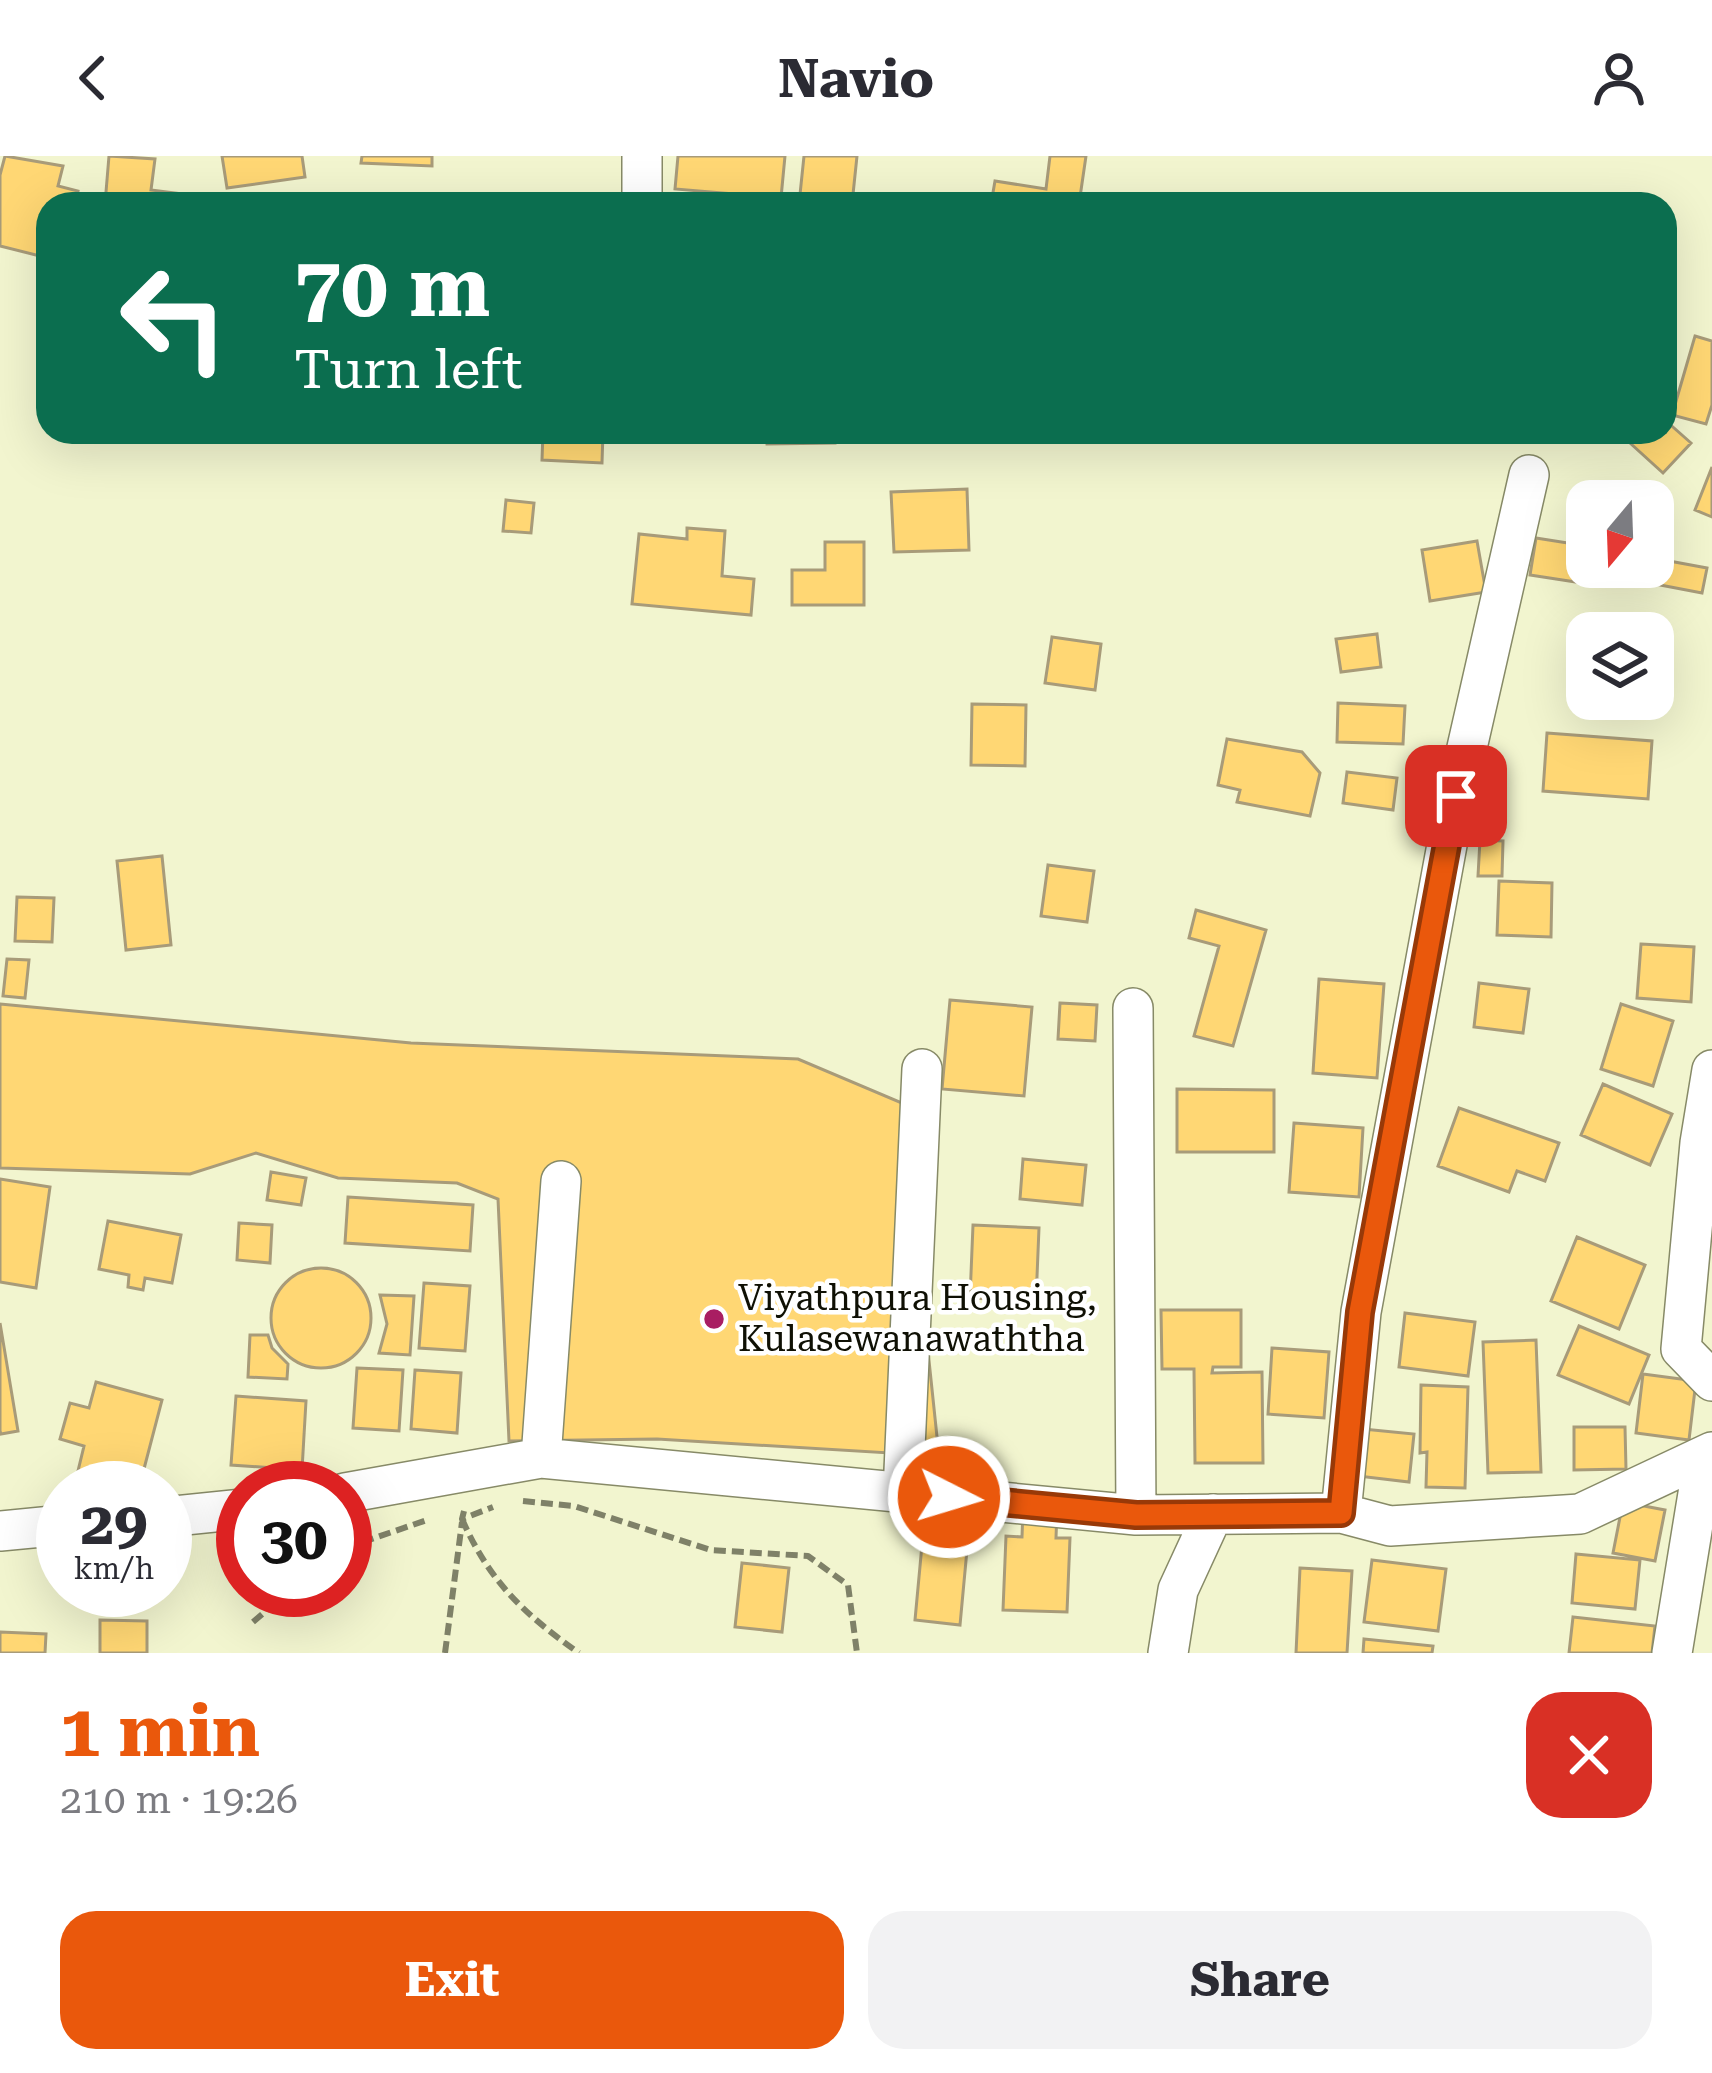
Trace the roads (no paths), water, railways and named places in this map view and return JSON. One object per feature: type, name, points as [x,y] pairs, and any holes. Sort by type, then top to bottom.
[{"type":"street","points":[[641,156],[642,192]]},
{"type":"street","points":[[1341,1513],[1365,1288],[1456,796],[1529,475]]},
{"type":"street","points":[[1132,1008],[1136,1515]]},
{"type":"street","points":[[903,1493],[922,1069]]},
{"type":"street","points":[[1712,1070],[1700,1143],[1681,1349],[1712,1381]]},
{"type":"street","points":[[541,1458],[561,1181]]},
{"type":"street","points":[[372,1489],[541,1458],[1136,1515],[1341,1513],[1390,1526],[1580,1514],[1708,1455]]},
{"type":"street","points":[[1672,1653],[1708,1455]]},
{"type":"street","points":[[1168,1653],[1178,1590],[1213,1514]]},
{"type":"street","points":[[0,1531],[36,1528]]},
{"type":"place","name":"Viyathpura Housing, Kulasewanawaththa","points":[[714,1319]]}]
